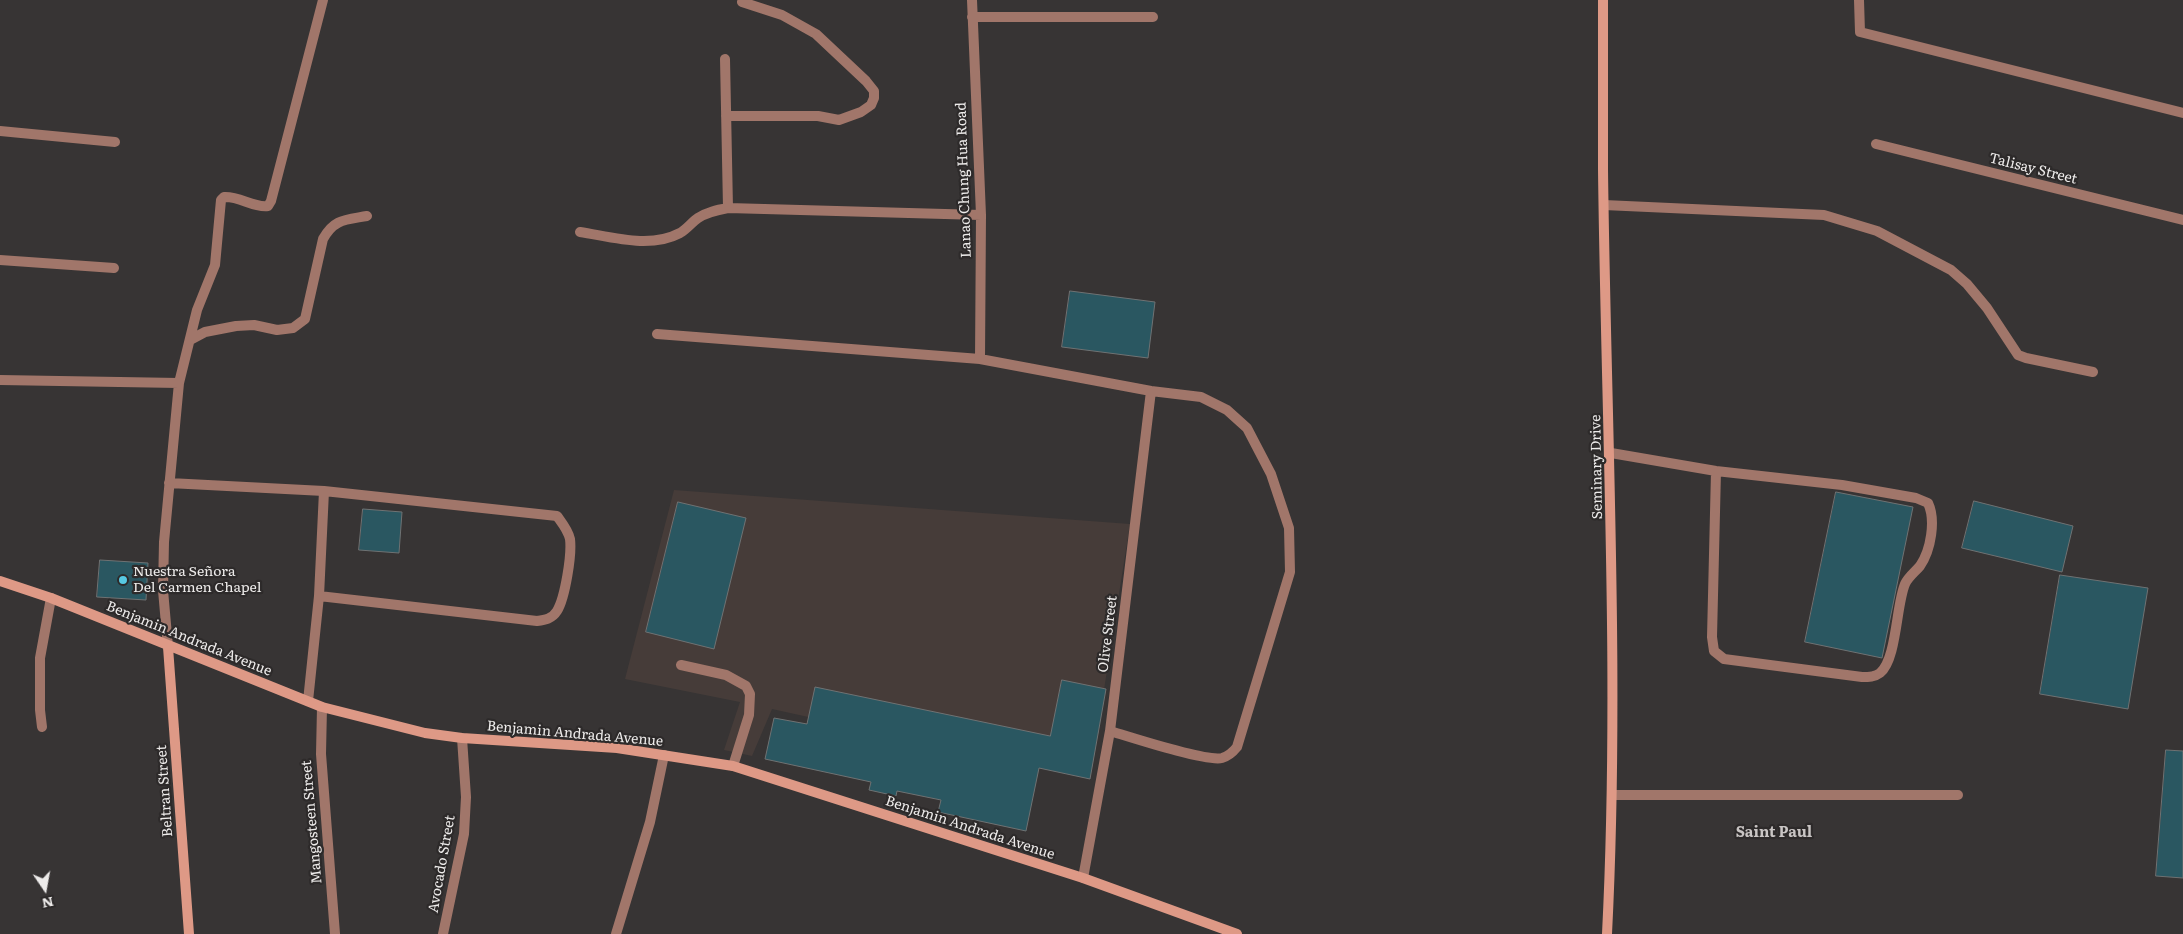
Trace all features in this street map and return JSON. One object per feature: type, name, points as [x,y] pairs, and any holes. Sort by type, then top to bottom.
[{"type":"street","points":[[168,647],[163,590],[164,542],[168,483],[179,383],[197,310],[215,265],[222,198],[234,197],[262,207],[268,206],[272,201],[323,0]]},
{"type":"street","name":"Lanao Chung Hua Road","points":[[972,0],[981,215],[980,359]]},
{"type":"street","name":"Seminary Drive","points":[[1603,0],[1604,205],[1611,453],[1613,795],[1607,934]]},
{"type":"street","points":[[1860,0],[1860,32],[2183,113]]},
{"type":"street","points":[[726,116],[818,116],[839,120],[861,112],[870,105],[874,98],[874,91],[866,81],[816,34],[782,15],[742,2]]},
{"type":"street","points":[[972,17],[1153,16]]},
{"type":"street","points":[[725,59],[728,208]]},
{"type":"street","points":[[0,131],[115,142]]},
{"type":"street","name":"Talisay Street","points":[[1876,144],[2183,220]]},
{"type":"street","points":[[1604,205],[1824,215],[1876,231],[1951,270],[1962,279],[1987,308],[2018,355],[2093,372]]},
{"type":"street","points":[[580,232],[649,242],[665,239],[681,232],[699,217],[714,210],[728,208],[876,210],[981,215]]},
{"type":"street","points":[[190,340],[206,332],[236,326],[254,325],[277,330],[292,328],[304,318],[323,240],[329,228],[341,220],[367,216]]},
{"type":"street","points":[[0,260],[114,268]]},
{"type":"street","points":[[657,334],[980,359],[1151,391],[1201,396],[1227,410],[1247,428],[1271,474],[1289,528],[1290,572],[1237,747],[1231,754],[1221,759],[1203,757],[1110,731]]},
{"type":"street","points":[[0,380],[179,383]]},
{"type":"street","name":"Olive Street","points":[[1082,878],[1110,731],[1151,391]]},
{"type":"street","points":[[1611,453],[1716,471],[1842,485],[1916,498],[1928,503],[1933,522],[1930,540],[1922,564],[1905,584],[1889,659],[1881,673],[1873,677],[1862,677],[1724,659],[1714,651],[1712,637],[1716,471]]},
{"type":"street","points":[[168,483],[324,491],[556,516],[566,528],[570,540],[566,585],[557,612],[548,620],[537,621],[319,596]]},
{"type":"street","points":[[308,701],[319,596],[324,491]]},
{"type":"street","name":"Benjamin Andrada Avenue","points":[[0,581],[51,598],[322,708],[425,734],[617,748],[733,766],[1082,878],[1238,934]]},
{"type":"street","points":[[42,727],[40,658],[51,598]]},
{"type":"street","name":"Beltran Street","points":[[168,647],[189,934]]},
{"type":"street","points":[[680,666],[726,675],[746,686],[750,694],[749,715],[733,766]]},
{"type":"street","name":"Mangosteen Street","points":[[322,708],[321,754],[335,934]]},
{"type":"street","name":"Avocado Street","points":[[443,934],[464,834],[466,797],[462,738]]},
{"type":"street","points":[[616,934],[650,822],[664,755]]},
{"type":"street","points":[[1613,795],[1958,795]]},
{"type":"shaded area","points":[[674,490],[1130,524],[1090,779],[772,709],[752,756],[724,750],[740,702],[625,679]]},
{"type":"building","points":[[1070,291],[1155,302],[1148,358],[1062,347]]},
{"type":"building","points":[[1836,492],[1913,507],[1882,658],[1805,642]]},
{"type":"building","points":[[1974,501],[2073,526],[2062,572],[1962,548]]},
{"type":"building","points":[[678,502],[746,518],[714,649],[646,632]]},
{"type":"building","points":[[363,509],[402,512],[399,553],[359,550]]},
{"type":"building","name":"Nuestra Señora Del Carmen Chapel","points":[[100,560],[148,563],[146,600],[97,597]]},
{"type":"building","points":[[2060,575],[2148,588],[2128,709],[2040,694]]},
{"type":"building","points":[[1062,680],[1106,689],[1090,779],[1039,768],[1026,831],[938,812],[941,800],[897,791],[896,796],[869,790],[871,782],[765,759],[774,718],[807,724],[815,687],[1050,736]]},
{"type":"building","points":[[2166,750],[2183,751],[2183,878],[2156,876]]},
{"type":"place","name":"Nuestra Señora Del Carmen Chapel","points":[[123,580]]},
{"type":"district","name":"Saint Paul","points":[[1774,833]]}]
